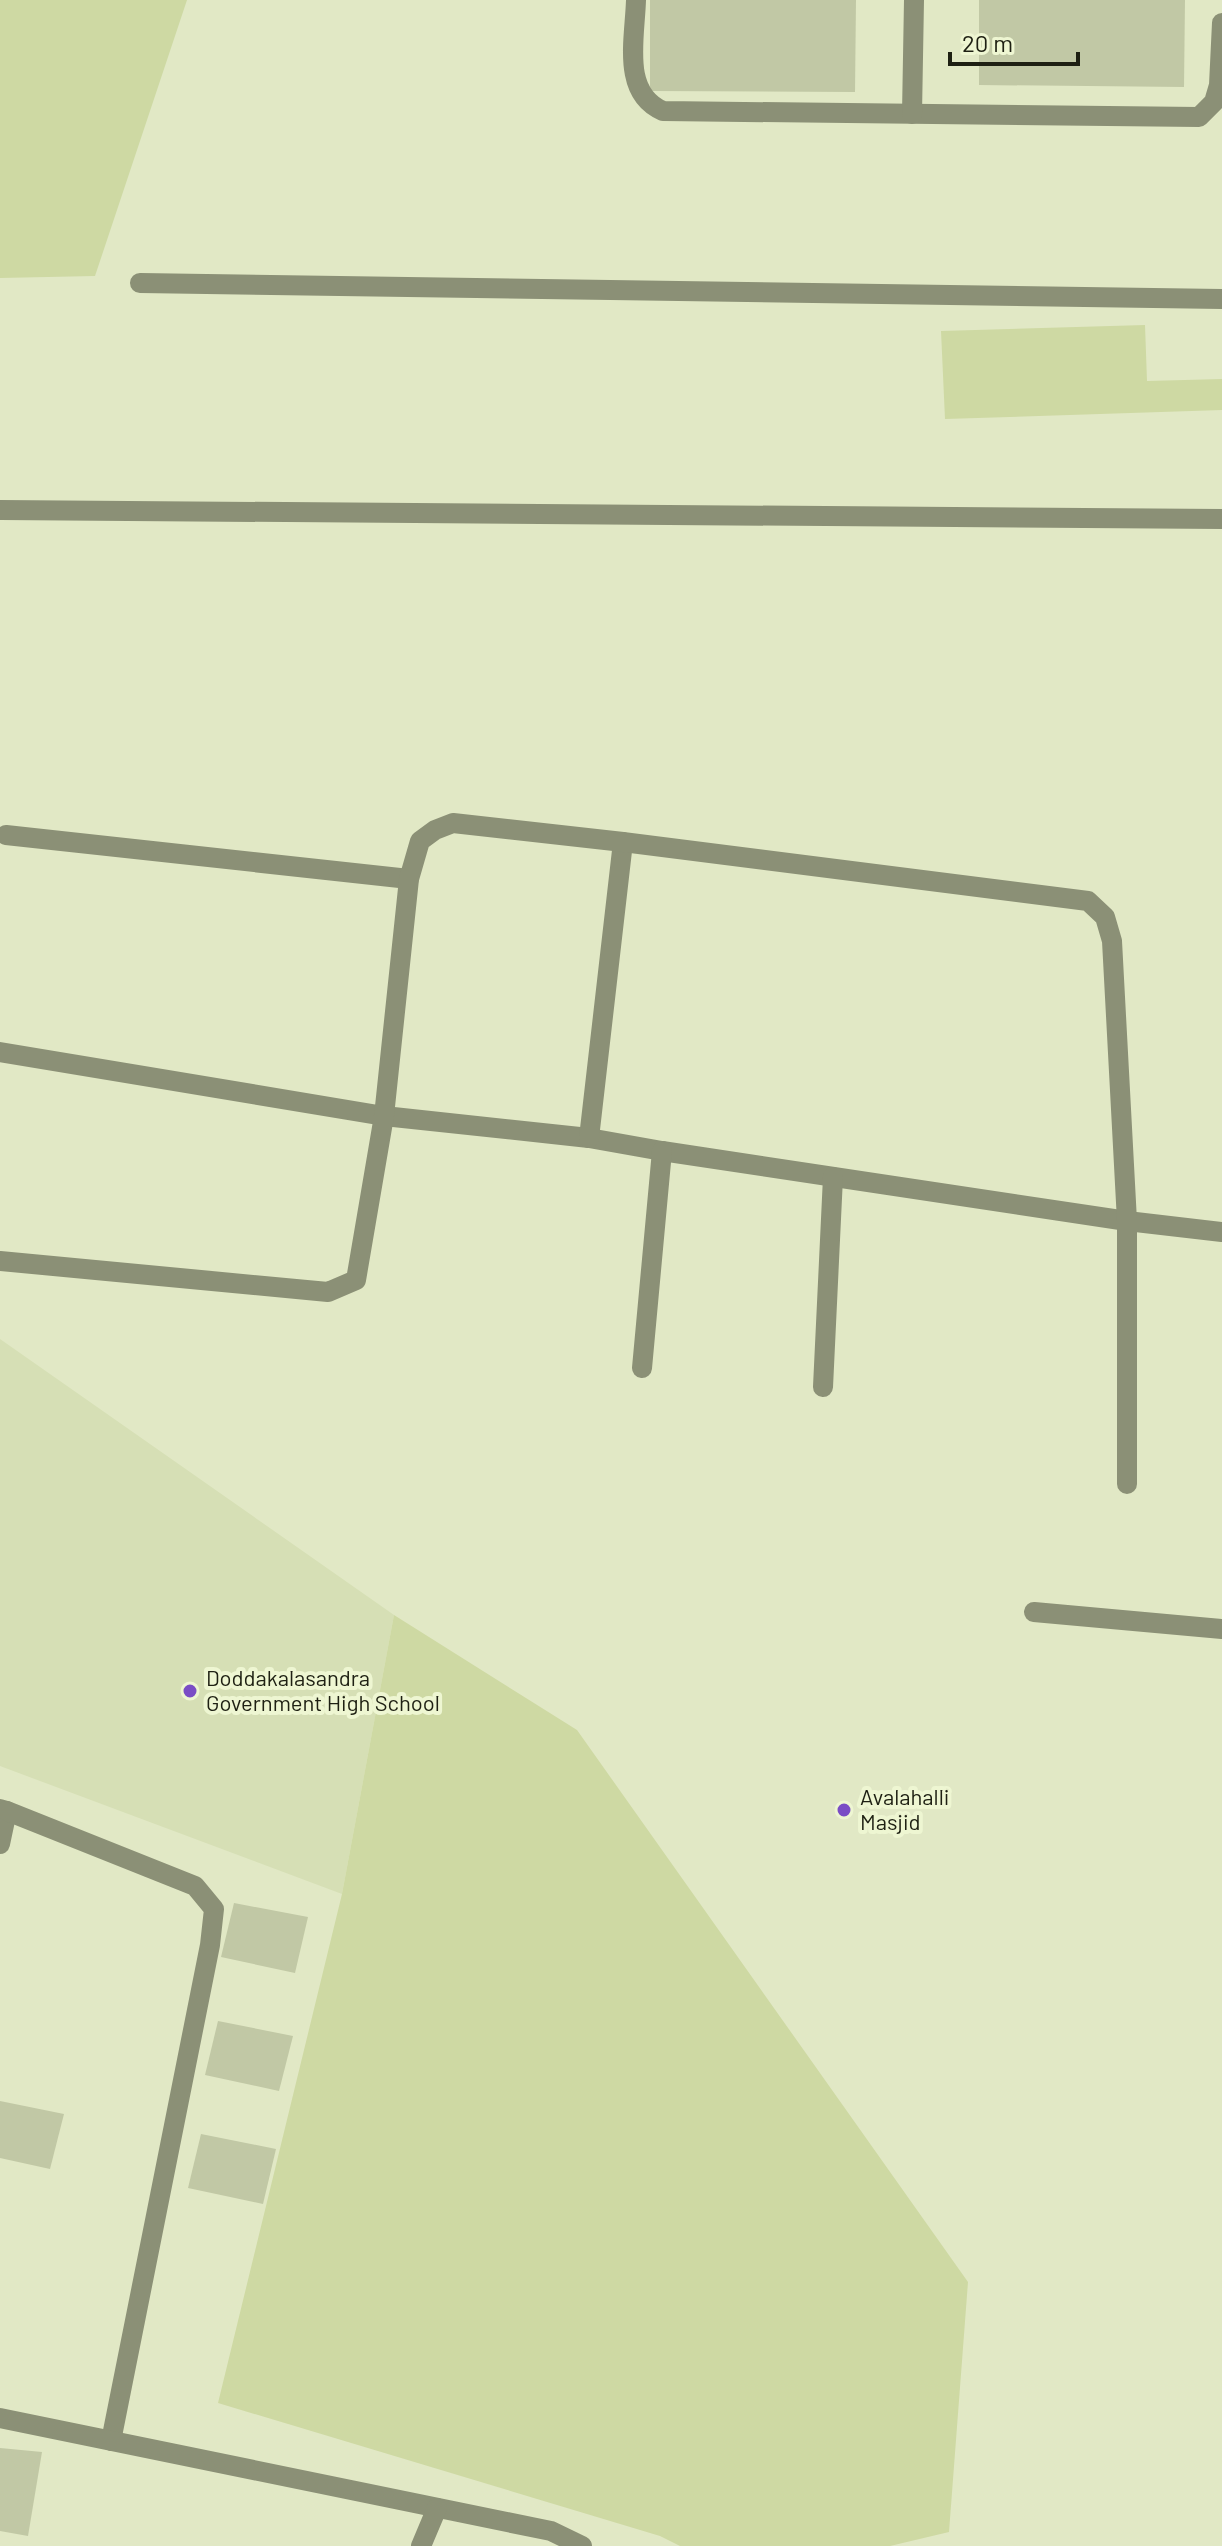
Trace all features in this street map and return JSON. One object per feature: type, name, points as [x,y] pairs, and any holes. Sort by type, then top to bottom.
[{"type":"street","points":[[636,0],[634,77],[640,94],[649,105],[663,111],[1199,117],[1214,102],[1219,85],[1222,23]]},
{"type":"street","points":[[912,114],[914,0]]},
{"type":"street","points":[[140,283],[1222,299]]},
{"type":"street","points":[[0,510],[1222,519]]},
{"type":"street","points":[[0,1261],[328,1292],[356,1280],[384,1116],[409,879],[420,841],[435,830],[453,823],[1088,901],[1105,917],[1112,941],[1127,1221],[1127,1484]]},
{"type":"street","points":[[6,835],[409,879]]},
{"type":"street","points":[[589,1138],[623,842]]},
{"type":"street","points":[[0,1052],[384,1116],[589,1138],[1127,1221],[1222,1232]]},
{"type":"street","points":[[642,1368],[662,1151]]},
{"type":"street","points":[[823,1387],[833,1177]]},
{"type":"street","points":[[1034,1612],[1222,1629]]},
{"type":"street","points":[[0,1844],[3,1810],[195,1886],[214,1909],[210,1945],[111,2441]]},
{"type":"street","points":[[0,2418],[551,2531],[582,2546]]},
{"type":"street","points":[[421,2546],[437,2508]]},
{"type":"shaded area","points":[[0,0],[187,0],[95,276],[0,278]]},
{"type":"shaded area","points":[[1145,325],[1147,381],[1222,379],[1222,410],[945,419],[941,331]]},
{"type":"shaded area","name":"Doddakalasandra Government High School","points":[[0,1339],[394,1615],[342,1894],[0,1766]]},
{"type":"shaded area","points":[[394,1615],[577,1730],[968,2282],[949,2532],[890,2546],[680,2546],[660,2536],[218,2403],[342,1894]]},
{"type":"building","points":[[650,0],[856,0],[855,92],[650,91]]},
{"type":"building","points":[[979,0],[1185,0],[1184,87],[979,85]]},
{"type":"building","points":[[234,1903],[308,1917],[295,1973],[221,1957]]},
{"type":"building","points":[[218,2021],[293,2036],[279,2091],[205,2075]]},
{"type":"building","points":[[0,2101],[64,2114],[50,2169],[0,2158]]},
{"type":"building","points":[[201,2134],[276,2149],[263,2204],[188,2188]]},
{"type":"building","points":[[0,2448],[42,2452],[28,2536],[0,2531]]},
{"type":"place","name":"Doddakalasandra Government High School","points":[[190,1691]]},
{"type":"place","name":"Avalahalli Masjid","points":[[844,1810]]}]
